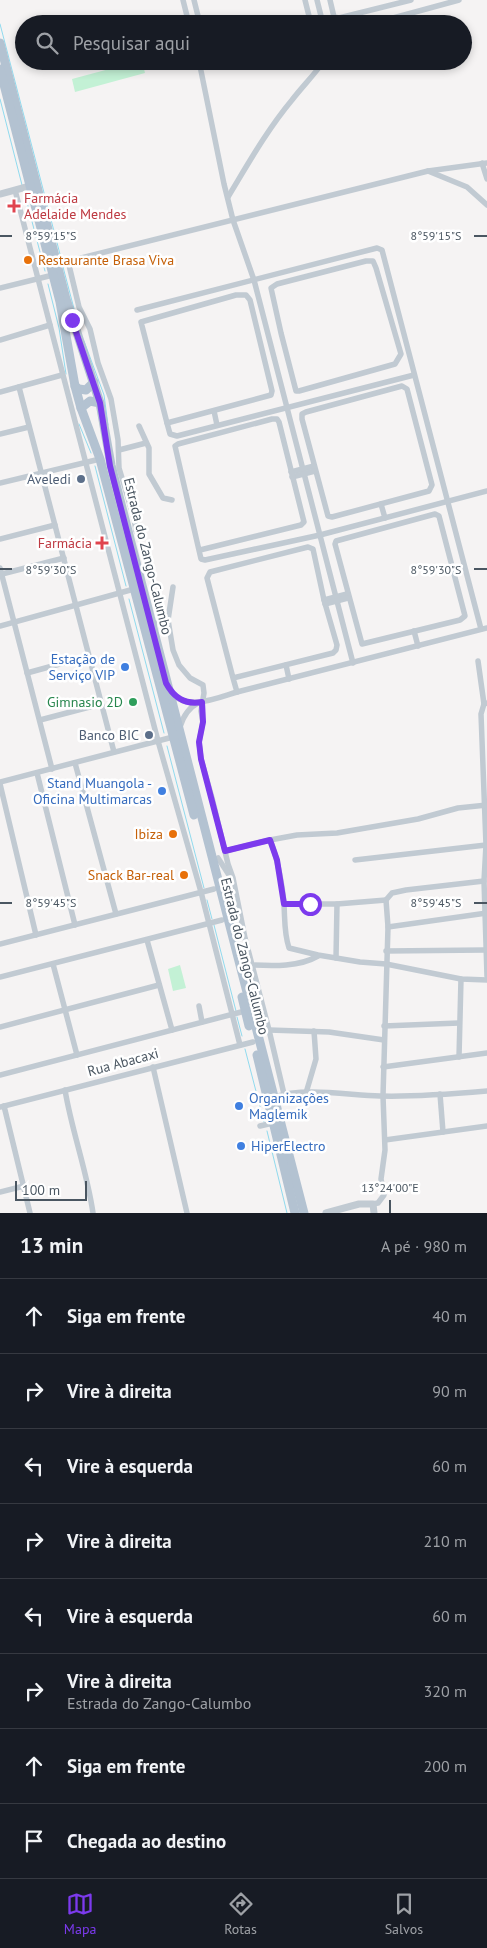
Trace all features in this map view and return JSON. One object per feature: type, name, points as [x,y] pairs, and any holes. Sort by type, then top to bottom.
[{"type":"main road","points":[[0,43],[62,262],[72,320],[100,403],[104,458]]},
{"type":"main road","name":"Estrada do Zango-Calumbo","points":[[0,70],[23,188],[45,276],[63,316],[75,386],[81,408],[104,458],[154,624],[176,736],[295,1213]]},
{"type":"main road","points":[[75,386],[86,390],[94,382]]},
{"type":"main road","points":[[81,408],[90,401],[100,403]]},
{"type":"main road","name":"Estrada do Zango-Calumbo","points":[[104,458],[134,589],[176,736],[215,859],[278,1096],[304,1213]]},
{"type":"street","points":[[183,0],[187,15]]},
{"type":"street","points":[[194,0],[198,15]]},
{"type":"street","points":[[306,0],[309,15]]},
{"type":"street","points":[[317,0],[321,15]]},
{"type":"street","points":[[330,0],[334,15]]},
{"type":"street","points":[[352,15],[411,0]]},
{"type":"street","points":[[403,15],[457,0]]},
{"type":"street","points":[[386,7],[388,15]]},
{"type":"street","points":[[201,70],[228,197],[254,280],[353,663]]},
{"type":"street","points":[[228,197],[263,139],[291,100],[318,70]]},
{"type":"street","points":[[136,531],[119,468],[119,450],[110,398],[98,363],[90,329],[79,307],[62,262],[428,171],[485,163],[487,179]]},
{"type":"street","points":[[428,171],[466,187],[487,205]]},
{"type":"street","points":[[0,194],[23,188],[45,276],[50,326],[62,375],[158,741],[201,892],[240,1045]]},
{"type":"street","points":[[137,310],[380,248],[484,628],[201,702],[190,703],[181,700],[172,693],[166,683]]},
{"type":"street","points":[[366,261],[373,261],[401,354],[395,364],[299,391],[296,390],[282,341],[271,288],[286,282],[366,261]]},
{"type":"street","points":[[0,288],[45,276]]},
{"type":"street","points":[[167,423],[271,395],[272,392],[262,345],[250,300],[246,295],[236,295],[141,322],[167,423],[170,434],[177,436],[414,375]]},
{"type":"street","points":[[0,340],[50,326]]},
{"type":"street","points":[[262,345],[282,341]]},
{"type":"street","points":[[0,392],[62,375]]},
{"type":"street","points":[[349,378],[352,390]]},
{"type":"street","points":[[19,387],[114,752]]},
{"type":"street","points":[[405,387],[407,389],[432,485],[429,492],[332,517],[328,516],[315,469],[302,414],[315,409],[405,387]]},
{"type":"street","points":[[214,411],[217,425]]},
{"type":"street","points":[[200,550],[301,525],[304,522],[304,516],[277,419],[175,446],[200,550],[200,558],[205,560],[320,535],[487,492]]},
{"type":"street","points":[[139,426],[149,448],[149,474],[163,498],[172,500]]},
{"type":"street","points":[[0,434],[29,427]]},
{"type":"street","points":[[119,450],[146,443]]},
{"type":"street","points":[[0,483],[104,458]]},
{"type":"street","points":[[292,475],[315,469]]},
{"type":"street","points":[[381,504],[385,518]]},
{"type":"street","points":[[437,514],[439,516],[465,616],[460,620],[362,644],[348,596],[335,544],[336,541],[437,514]]},
{"type":"street","points":[[0,539],[55,525]]},
{"type":"street","points":[[253,537],[256,549]]},
{"type":"street","points":[[233,678],[333,653],[336,650],[337,645],[324,602],[311,547],[210,572],[207,578],[233,678],[237,692]]},
{"type":"street","points":[[52,769],[1,571],[64,558]]},
{"type":"street","points":[[172,588],[168,620],[173,650],[179,665],[190,678],[203,685],[204,693],[201,702],[203,722],[199,742],[201,759],[269,1030],[278,1096],[306,1093],[383,1096],[487,1091]]},
{"type":"street","points":[[0,626],[134,589]]},
{"type":"street","points":[[324,602],[348,596]]},
{"type":"street","points":[[154,624],[168,620]]},
{"type":"street","points":[[414,632],[418,646]]},
{"type":"street","points":[[27,673],[89,656]]},
{"type":"street","points":[[478,661],[485,703],[481,714],[486,806],[484,881],[487,976]]},
{"type":"street","points":[[286,665],[289,678]]},
{"type":"street","points":[[36,935],[0,783],[176,736],[184,716],[191,707],[201,702]]},
{"type":"street","points":[[40,720],[101,704]]},
{"type":"street","points":[[75,762],[116,914]]},
{"type":"street","points":[[37,773],[75,925]]},
{"type":"street","points":[[215,859],[225,850],[270,840],[297,835],[337,833],[418,819],[458,808],[486,806]]},
{"type":"street","points":[[270,840],[277,860],[284,904],[285,932],[289,948],[318,956],[386,964],[460,979],[487,980]]},
{"type":"street","points":[[355,860],[486,845]]},
{"type":"street","points":[[215,859],[228,864]]},
{"type":"street","points":[[215,859],[223,864],[235,889]]},
{"type":"street","points":[[326,1213],[359,1204],[378,1203],[384,1195],[381,1179],[385,1156],[383,1067],[388,927],[386,900],[392,892],[484,881]]},
{"type":"street","points":[[0,944],[214,889]]},
{"type":"street","points":[[284,904],[337,904],[386,900]]},
{"type":"street","points":[[336,958],[337,904]]},
{"type":"street","points":[[388,927],[486,913]]},
{"type":"street","points":[[0,977],[222,920]]},
{"type":"street","points":[[147,940],[172,1030]]},
{"type":"street","points":[[386,952],[486,948]]},
{"type":"street","points":[[252,965],[267,966],[297,963],[318,956]]},
{"type":"street","points":[[53,964],[77,1055]]},
{"type":"street","points":[[459,1057],[460,979]]},
{"type":"street","points":[[0,1027],[160,986]]},
{"type":"street","points":[[199,1006],[202,1022]]},
{"type":"street","points":[[0,1075],[245,1011]]},
{"type":"street","points":[[384,1026],[460,1022]]},
{"type":"street","points":[[269,1030],[329,1032],[384,1040]]},
{"type":"street","points":[[306,1093],[316,1060],[314,1031]]},
{"type":"street","name":"Rua Abacaxi","points":[[2,1106],[253,1042]]},
{"type":"street","points":[[383,1067],[487,1053]]},
{"type":"street","points":[[153,1067],[187,1213]]},
{"type":"street","points":[[65,1090],[73,1130],[88,1181],[93,1213]]},
{"type":"street","points":[[440,1094],[443,1132]]},
{"type":"street","points":[[2,1106],[30,1213]]},
{"type":"street","points":[[260,1126],[272,1123]]},
{"type":"street","points":[[385,1140],[487,1126]]},
{"type":"street","points":[[0,1192],[24,1186]]},
{"type":"street","points":[[372,1204],[374,1213]]},
{"type":"green space","points":[[106,70],[144,70],[145,73],[75,92],[72,79]]},
{"type":"green space","points":[[180,965],[186,988],[173,991],[168,969]]},
{"type":"waterway","points":[[0,24],[61,258]]},
{"type":"waterway","points":[[0,99],[22,185]]},
{"type":"waterway","points":[[24,191],[45,271]]},
{"type":"waterway","points":[[63,267],[77,320]]},
{"type":"waterway","points":[[48,284],[59,328],[66,374]]},
{"type":"waterway","points":[[84,341],[104,395],[108,425]]},
{"type":"waterway","points":[[79,424],[91,453]]},
{"type":"waterway","points":[[95,466],[126,586]]},
{"type":"waterway","points":[[129,599],[164,733]]},
{"type":"waterway","points":[[167,746],[204,888]]},
{"type":"waterway","points":[[207,900],[212,919]]},
{"type":"waterway","points":[[214,925],[236,1011]]},
{"type":"waterway","points":[[237,1017],[242,1036]]},
{"type":"waterway","points":[[245,1049],[264,1122]]},
{"type":"waterway","points":[[267,1131],[287,1213]]},
{"type":"place","name":"Farmácia Adelaide Mendes","points":[[14,206]]},
{"type":"place","name":"Restaurante Brasa Viva","points":[[28,260]]},
{"type":"place","name":"Aveledi","points":[[81,479]]},
{"type":"place","name":"Farmácia","points":[[102,543]]},
{"type":"place","name":"Estação de Serviço VIP","points":[[125,667]]},
{"type":"place","name":"Gimnasio 2D","points":[[133,702]]},
{"type":"place","name":"Banco BIC","points":[[149,735]]},
{"type":"place","name":"Stand Muangola - Oficina Multimarcas","points":[[162,791]]},
{"type":"place","name":"Ibiza","points":[[173,834]]},
{"type":"place","name":"Snack Bar-real","points":[[184,875]]},
{"type":"place","name":"Organizações Maglemik","points":[[239,1106]]},
{"type":"place","name":"HiperElectro","points":[[241,1146]]},
{"type":"route","points":[[72,320],[100,403],[110,466],[166,683],[172,693],[181,700],[190,703],[202,702],[203,722],[199,742],[201,759],[225,851],[270,840],[277,860],[284,904],[310,904]]}]
